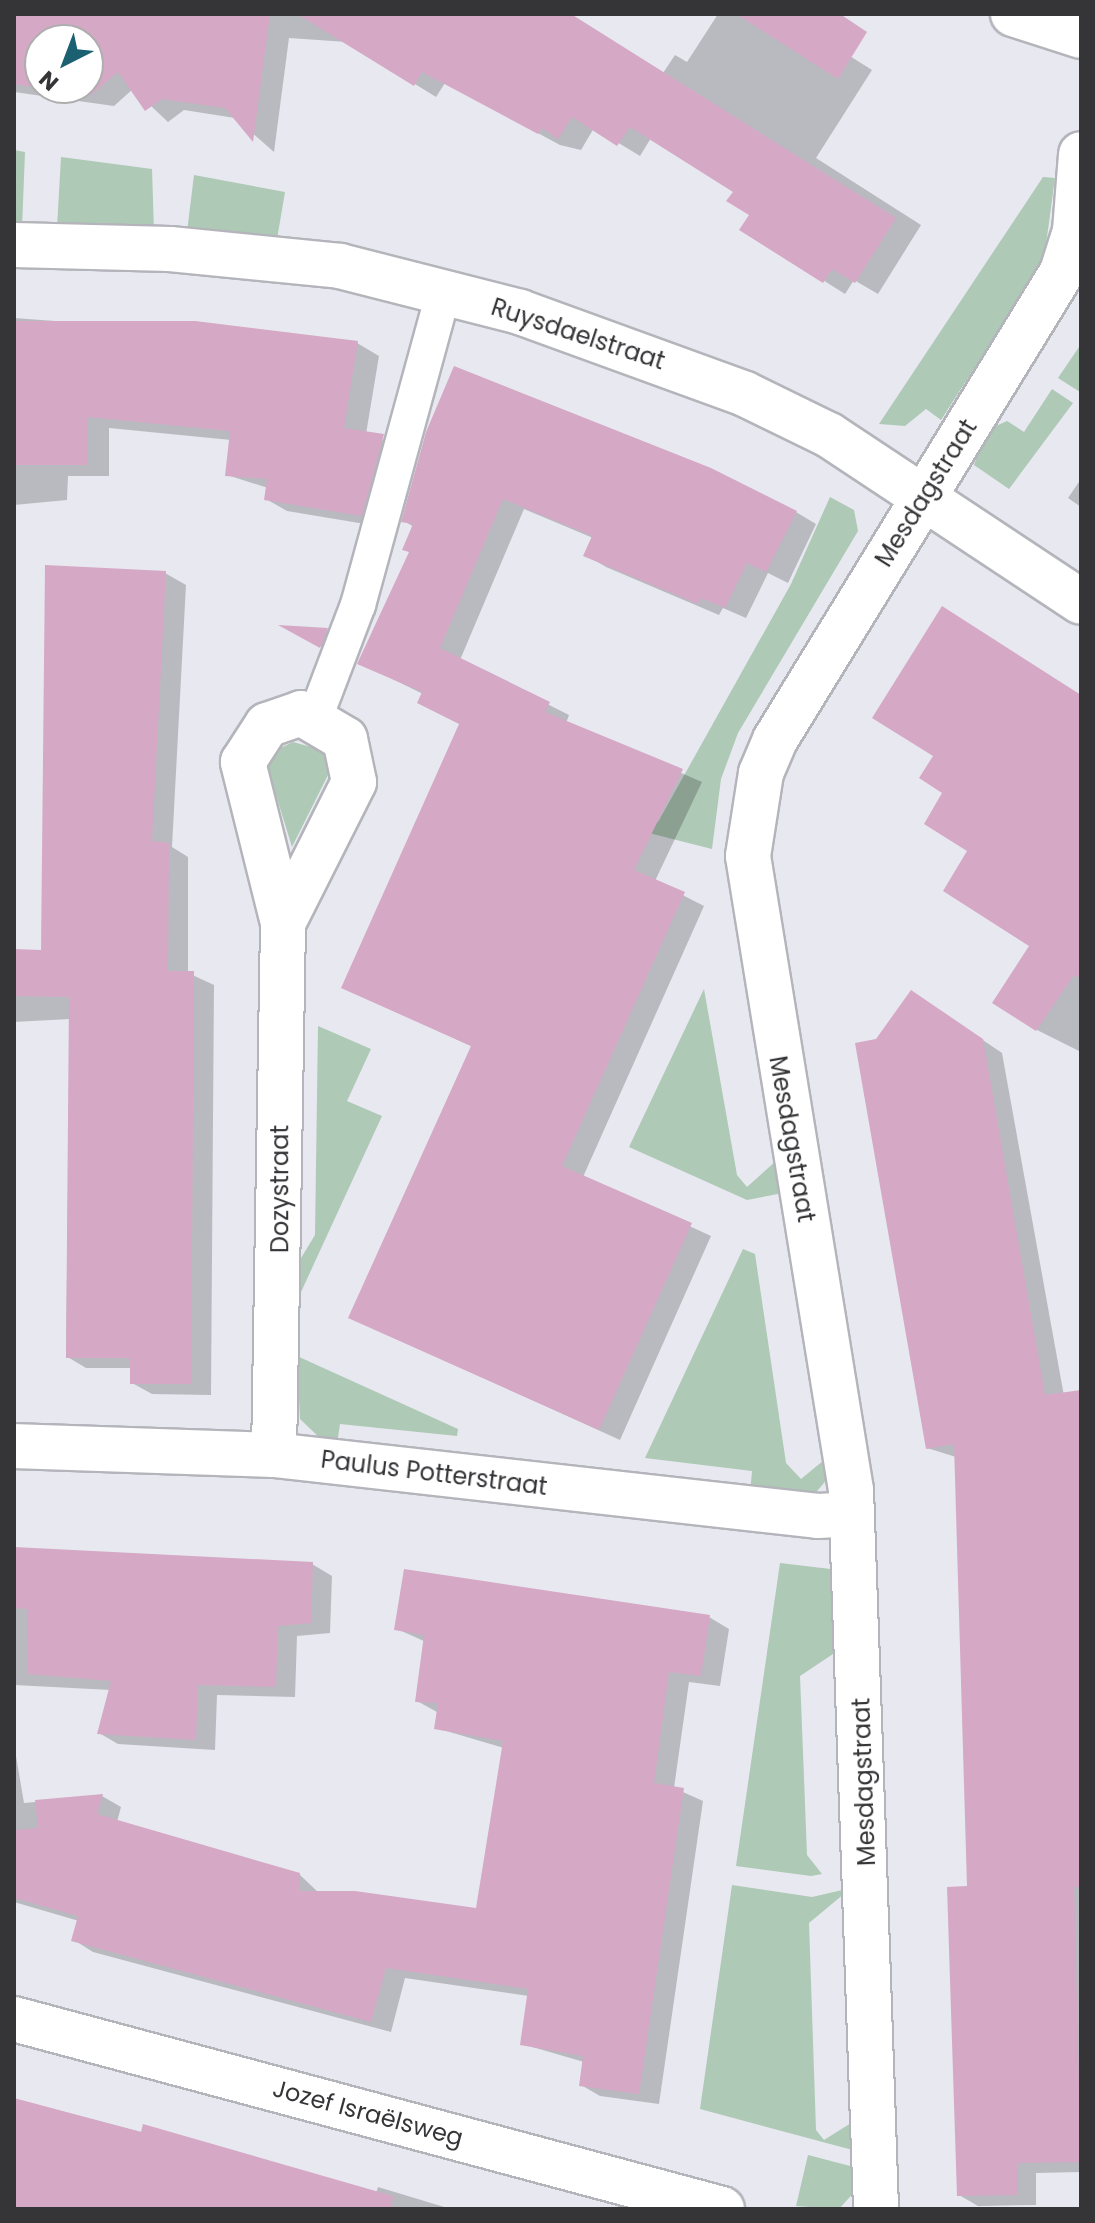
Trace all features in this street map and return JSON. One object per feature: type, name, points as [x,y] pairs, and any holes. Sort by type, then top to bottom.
[{"type":"street","points":[[1013,14],[1081,36]]},
{"type":"street","name":"Mesdagstraat","points":[[876,2209],[852,1514],[748,856],[761,773],[775,740],[1062,272],[1075,231],[1081,154]]},
{"type":"street","name":"Ruysdaelstraat","points":[[14,245],[170,249],[340,266],[444,291],[745,394],[926,494],[1081,602]]},
{"type":"street","name":"Dozystraat","points":[[274,1455],[283,923],[243,762],[267,725],[301,713],[315,718],[345,739],[354,782],[283,923]]},
{"type":"street","name":"Paulus Potterstraat","points":[[14,1446],[274,1455],[818,1516],[852,1514]]},
{"type":"street","name":"Jozef Israëlsweg","points":[[14,2019],[722,2209]]},
{"type":"lane","points":[[315,718],[358,605],[444,291]]},
{"type":"green space","points":[[14,150],[25,152],[22,228],[14,228]]},
{"type":"green space","points":[[61,157],[152,169],[154,232],[57,228]]},
{"type":"green space","points":[[194,175],[285,192],[277,239],[187,232]]},
{"type":"green space","points":[[1043,177],[1055,178],[1044,259],[941,420],[926,409],[905,426],[879,424]]},
{"type":"green space","points":[[1081,344],[1081,391],[1080,392],[1058,378]]},
{"type":"green space","points":[[1052,389],[1073,403],[1009,489],[974,465],[978,453],[996,426],[1007,421],[1024,432]]},
{"type":"green space","points":[[830,497],[854,510],[858,531],[738,733],[721,779],[712,849],[637,830],[537,751],[658,822],[791,584]]},
{"type":"green space","points":[[293,742],[325,751],[331,769],[292,847],[268,769],[278,749]]},
{"type":"green space","points":[[704,989],[737,1175],[747,1187],[777,1160],[783,1193],[747,1200],[629,1147]]},
{"type":"green space","points":[[318,1026],[371,1049],[347,1101],[382,1116],[301,1292],[298,1263],[315,1235]]},
{"type":"green space","points":[[743,1249],[755,1254],[786,1463],[801,1479],[829,1456],[828,1478],[813,1496],[750,1494],[752,1471],[645,1458]]},
{"type":"green space","points":[[297,1356],[458,1429],[457,1436],[340,1424],[337,1444],[322,1440],[300,1419]]},
{"type":"green space","points":[[780,1563],[839,1570],[842,1648],[800,1676],[807,1855],[822,1874],[811,1876],[736,1866]]},
{"type":"green space","points":[[732,1885],[812,1897],[851,1888],[809,1923],[816,2130],[824,2140],[859,2118],[860,2152],[700,2109]]},
{"type":"green space","points":[[808,2155],[854,2167],[857,2189],[839,2209],[796,2206]]},
{"type":"building","points":[[14,14],[270,14],[253,142],[225,108],[162,99],[145,111],[118,72],[104,84],[104,24],[24,24],[24,86],[14,84]]},
{"type":"building","points":[[297,14],[571,14],[896,218],[855,283],[832,269],[823,283],[739,230],[749,215],[726,201],[733,192],[630,127],[617,146],[572,117],[558,139],[542,128],[538,134],[422,72],[414,86]]},
{"type":"building","points":[[736,14],[840,14],[867,32],[838,79]]},
{"type":"building","points":[[14,321],[195,321],[358,341],[344,428],[384,434],[362,516],[264,500],[267,479],[225,476],[230,431],[88,417],[88,465],[14,465]]},
{"type":"building","points":[[454,366],[711,468],[797,511],[766,572],[747,563],[725,608],[701,598],[698,604],[583,556],[592,536],[503,499],[440,648],[550,702],[545,712],[683,769],[634,870],[685,892],[562,1166],[692,1223],[599,1430],[348,1318],[471,1046],[341,988],[459,724],[417,703],[422,692],[357,664],[409,552],[402,550],[413,524],[401,522],[426,432]]},
{"type":"building","points":[[45,565],[166,571],[152,841],[169,843],[168,971],[194,971],[191,1384],[130,1384],[130,1358],[66,1358],[69,997],[14,996],[14,949],[41,950]]},
{"type":"building","points":[[942,606],[1081,695],[1081,979],[1074,975],[1036,1031],[992,1003],[1029,946],[943,891],[967,851],[924,824],[942,793],[919,778],[933,756],[872,718]]},
{"type":"building","points":[[278,625],[328,628],[320,648]]},
{"type":"building","points":[[911,990],[983,1039],[1045,1395],[1081,1390],[1081,1887],[1074,1887],[1081,2162],[1017,2163],[1018,2195],[957,2196],[947,1887],[967,1886],[954,1444],[926,1449],[855,1043],[876,1039]]},
{"type":"building","points":[[14,1547],[313,1562],[311,1623],[278,1626],[276,1687],[198,1685],[196,1740],[97,1734],[111,1681],[28,1674],[27,1609],[14,1608]]},
{"type":"building","points":[[404,1569],[710,1615],[701,1676],[669,1672],[654,1783],[684,1788],[639,2094],[579,2086],[583,2056],[520,2045],[528,1989],[386,1968],[371,2022],[71,1941],[78,1916],[14,1898],[14,1830],[38,1828],[35,1800],[103,1794],[97,1814],[300,1873],[299,1891],[355,1891],[476,1908],[503,1741],[434,1729],[438,1703],[415,1702],[424,1635],[394,1630]]},
{"type":"building","points":[[14,2098],[141,2132],[143,2124],[393,2196],[391,2209],[14,2209]]}]
